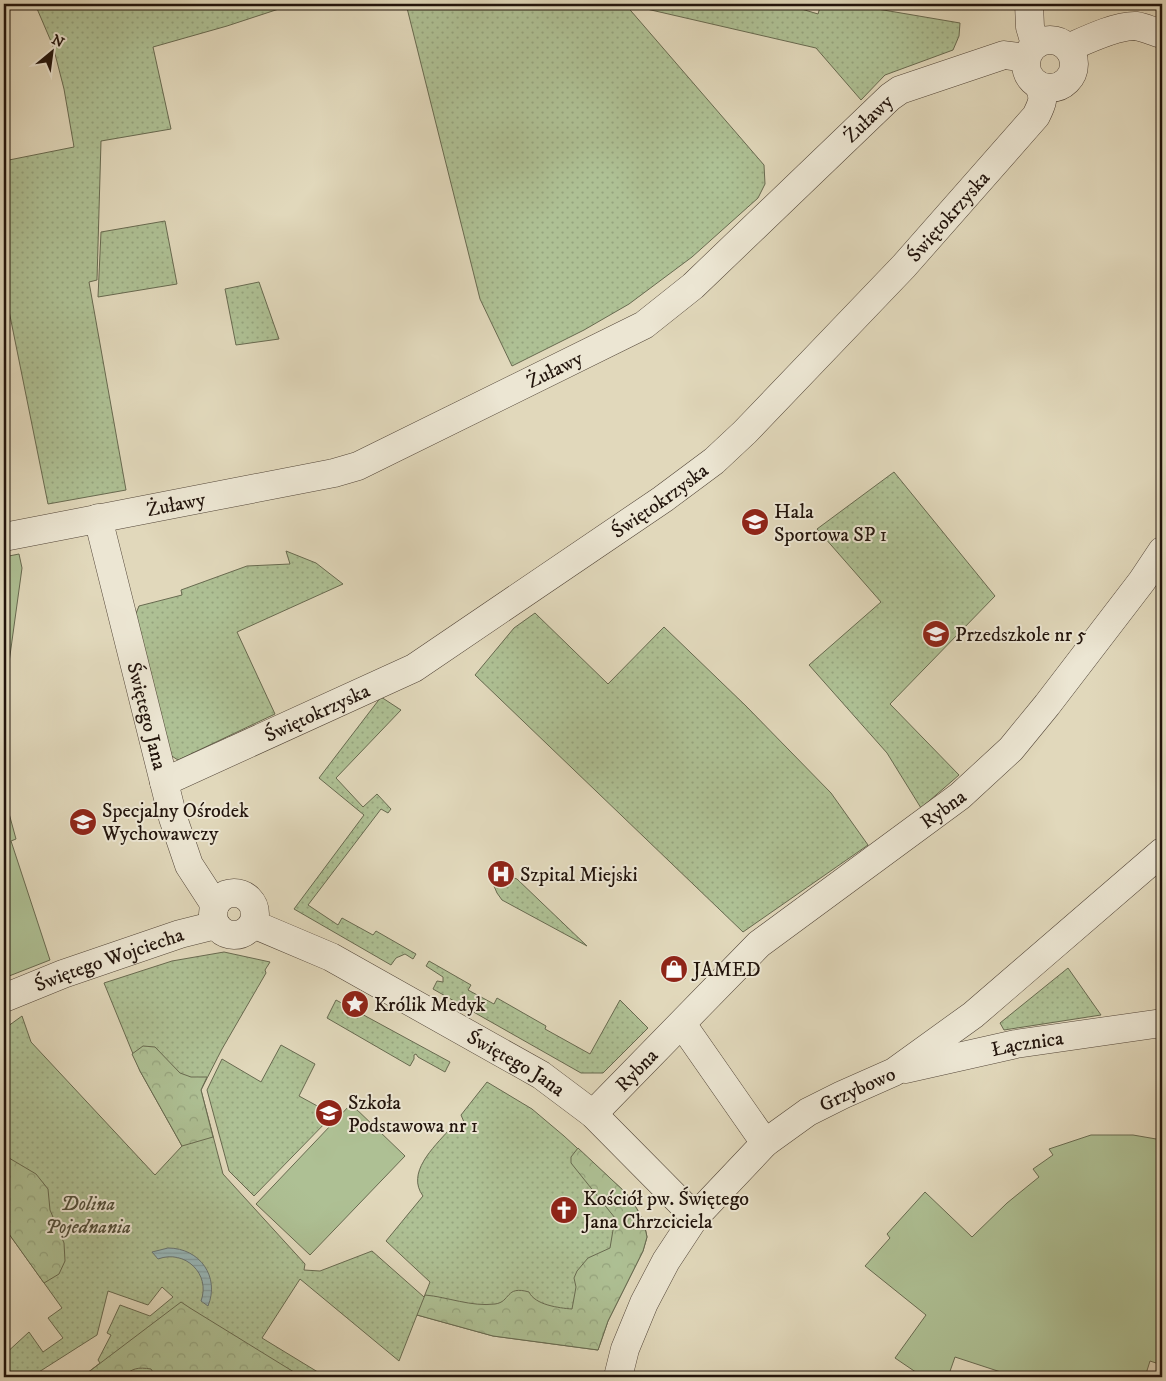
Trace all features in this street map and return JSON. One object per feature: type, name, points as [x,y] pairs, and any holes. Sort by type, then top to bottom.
[{"type":"street","points":[[1029,4],[1030,51],[1026,66],[1028,75],[1040,86],[1054,88],[1067,81],[1074,68],[1072,54],[1061,42],[1043,40],[1030,51]]},
{"type":"street","points":[[1068,48],[1094,36],[1126,27],[1137,26],[1162,34]]},
{"type":"street","name":"Żuławy","points":[[4,537],[334,473],[358,466],[644,325],[693,286],[890,97],[900,90],[1004,55],[1030,51]]},
{"type":"street","name":"Świętokrzyska","points":[[164,782],[414,668],[655,504],[714,461],[745,432],[904,266],[1036,116],[1044,96],[1040,86]]},
{"type":"street","name":"Świętego Jana","points":[[98,518],[164,782],[189,865],[227,934],[234,935],[246,932],[253,924],[340,961],[540,1075],[593,1114],[696,1217]]},
{"type":"street","name":"Rybna","points":[[593,1114],[759,944],[960,796],[1009,751],[1142,581],[1162,551]]},
{"type":"street","name":"Grzybowo","points":[[618,1377],[625,1349],[644,1303],[666,1261],[696,1217],[765,1143],[808,1112],[894,1072],[973,1015],[1162,852]]},
{"type":"street","name":"Świętego Wojciecha","points":[[4,998],[72,971],[180,934],[216,915]]},
{"type":"street","name":"Łącznica","points":[[894,1072],[1016,1044],[1162,1023]]},
{"type":"street","points":[[682,1024],[765,1143]]},
{"type":"green space","points":[[35,4],[294,4],[153,47],[171,129],[101,141],[97,280],[89,282],[126,490],[48,504],[6,296],[4,296],[4,161],[74,147],[64,89],[53,46]]},
{"type":"green space","points":[[406,4],[625,4],[764,165],[765,184],[758,198],[692,257],[629,304],[584,330],[512,366],[480,299]]},
{"type":"green space","points":[[625,4],[785,4],[818,14],[821,4],[848,4],[960,23],[959,36],[953,50],[885,75],[861,100],[816,48]]},
{"type":"green space","points":[[165,221],[177,284],[98,297],[101,232]]},
{"type":"green space","points":[[259,282],[279,339],[236,345],[225,289]]},
{"type":"green space","name":"Przedszkole nr 5","points":[[894,472],[995,596],[890,704],[959,775],[921,808],[887,753],[809,665],[881,602],[817,529]]},
{"type":"green space","points":[[286,551],[316,563],[343,584],[237,632],[275,714],[178,760],[167,753],[133,621],[139,606],[182,595],[181,590],[247,566],[290,564]]},
{"type":"green space","points":[[19,554],[22,568],[4,699],[4,557]]},
{"type":"green space","points":[[535,613],[608,684],[664,627],[746,706],[831,793],[868,845],[743,932],[475,675],[514,628]]},
{"type":"green space","points":[[381,697],[401,710],[336,778],[363,807],[377,794],[391,809],[388,813],[381,809],[308,905],[338,925],[342,918],[373,935],[376,931],[416,954],[413,959],[405,954],[396,958],[391,965],[294,909],[364,815],[319,778]]},
{"type":"green space","points":[[4,795],[16,839],[11,841],[50,960],[4,978]]},
{"type":"green space","points":[[504,875],[517,879],[587,946],[502,900],[494,886],[498,879]]},
{"type":"green space","name":"Dolina Pojednania","points":[[224,952],[270,962],[265,970],[266,973],[222,1049],[201,1090],[223,1174],[305,1264],[304,1270],[320,1271],[372,1251],[424,1297],[430,1282],[386,1241],[423,1196],[418,1179],[420,1170],[429,1153],[449,1130],[457,1131],[464,1122],[461,1115],[487,1082],[532,1109],[564,1136],[626,1193],[644,1223],[647,1237],[643,1251],[608,1321],[598,1350],[493,1336],[417,1315],[399,1361],[300,1279],[262,1338],[326,1377],[82,1377],[100,1363],[98,1360],[111,1335],[107,1333],[120,1305],[150,1316],[173,1297],[162,1287],[148,1305],[108,1291],[97,1335],[31,1377],[4,1377],[4,1355],[29,1332],[43,1352],[63,1338],[48,1318],[62,1308],[4,1227],[4,1029],[22,1016],[31,1042],[155,1175],[182,1146],[140,1071],[104,983],[172,961]]},
{"type":"green space","points":[[429,961],[471,985],[468,990],[494,1004],[497,998],[546,1026],[545,1029],[590,1054],[620,1000],[648,1028],[603,1073],[581,1073],[433,989],[437,981],[443,982],[443,977],[426,966]]},
{"type":"green space","points":[[1068,968],[1101,1015],[1004,1030],[1000,1023]]},
{"type":"green space","points":[[336,1000],[450,1062],[445,1072],[416,1054],[410,1066],[327,1018]]},
{"type":"green space","points":[[281,1045],[315,1064],[299,1096],[321,1108],[331,1117],[254,1196],[229,1171],[207,1090],[222,1059],[261,1082]]},
{"type":"green space","points":[[143,1046],[155,1047],[180,1073],[191,1077],[207,1077],[201,1090],[213,1137],[182,1146],[132,1054]]},
{"type":"green space","points":[[351,1104],[405,1156],[310,1255],[256,1204]]},
{"type":"green space","points":[[1091,1135],[1133,1135],[1162,1140],[1162,1365],[1150,1361],[1145,1377],[1016,1377],[955,1357],[948,1377],[923,1377],[895,1358],[926,1315],[865,1266],[890,1238],[887,1234],[925,1192],[972,1237],[1007,1203],[1039,1177],[1033,1169],[1053,1155],[1049,1149]]},
{"type":"green space","points":[[578,1148],[626,1193],[644,1223],[647,1237],[643,1251],[608,1321],[598,1350],[493,1336],[417,1315],[425,1295],[486,1305],[500,1303],[512,1292],[521,1290],[529,1292],[536,1300],[542,1303],[554,1307],[572,1309],[576,1287],[574,1278],[577,1271],[588,1258],[610,1248],[615,1218],[571,1163],[571,1157]]},
{"type":"green space","points":[[4,1155],[36,1174],[48,1189],[50,1210],[64,1243],[65,1261],[59,1274],[44,1283],[4,1227]]},
{"type":"green space","points":[[181,1302],[302,1377],[156,1377],[151,1369],[142,1368],[132,1370],[123,1377],[82,1377]]},
{"type":"water","points":[[168,1248],[179,1249],[189,1253],[205,1266],[211,1285],[208,1306],[201,1301],[202,1282],[199,1273],[193,1266],[178,1258],[158,1259],[152,1252]]},
{"type":"place","name":"Hala Sportowa SP 1","points":[[755,522]]},
{"type":"place","name":"Przedszkole nr 5","points":[[936,634]]},
{"type":"place","name":"Specjalny Ośrodek Wychowawczy","points":[[83,822]]},
{"type":"place","name":"Szpital Miejski","points":[[501,874]]},
{"type":"place","name":"JAMED","points":[[674,969]]},
{"type":"place","name":"Królik Medyk","points":[[355,1004]]},
{"type":"place","name":"Szkoła Podstawowa nr 1","points":[[329,1113]]},
{"type":"place","name":"Kościół pw. Świętego Jana Chrzciciela","points":[[564,1210]]}]
